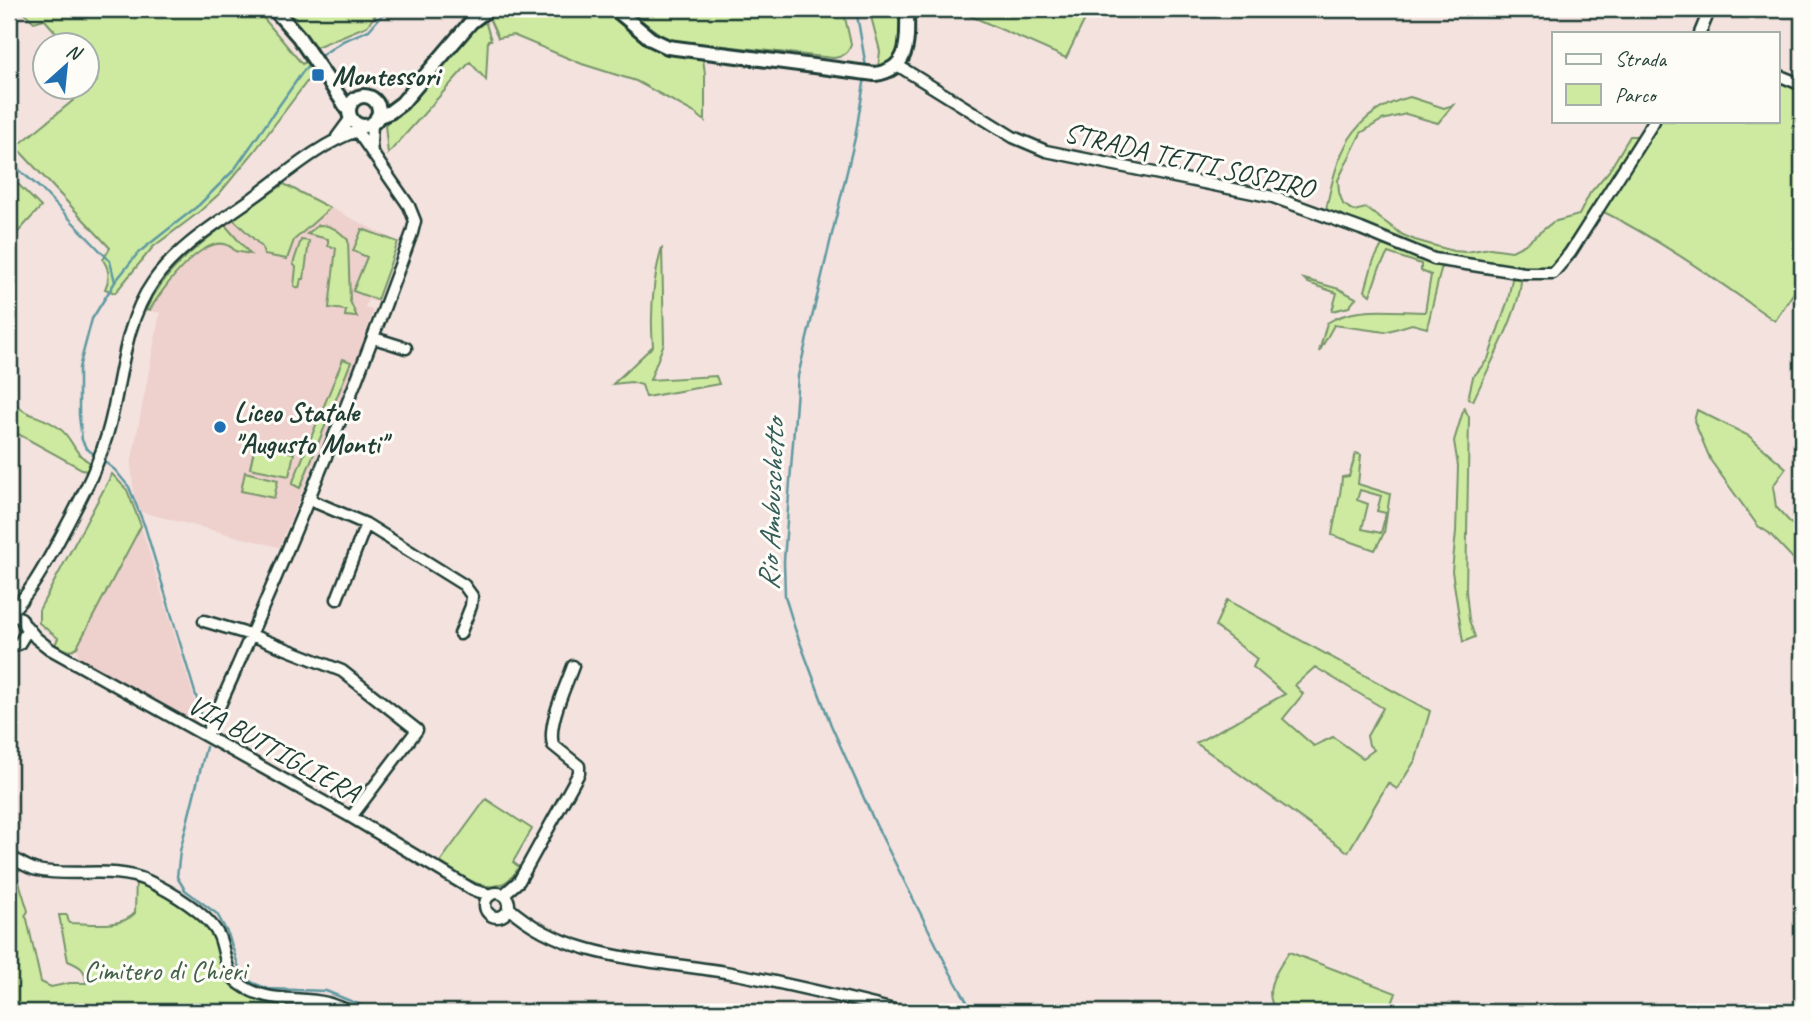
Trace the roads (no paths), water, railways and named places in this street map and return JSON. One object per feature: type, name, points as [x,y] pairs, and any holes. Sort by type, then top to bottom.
[{"type":"street","points":[[206,736],[251,635],[374,338],[415,221],[410,206],[373,154],[361,121],[274,9]]},
{"type":"street","points":[[9,614],[30,593],[79,503],[101,455],[111,423],[127,344],[138,310],[153,282],[182,251],[208,230],[331,142],[346,127],[390,112],[402,103],[471,22],[488,9]]},
{"type":"street","points":[[615,9],[651,39],[668,47],[875,74],[888,71],[904,57],[907,45],[907,9]]},
{"type":"street","points":[[1700,32],[1710,9]]},
{"type":"street","name":"STRADA TETTI SOSPIRO","points":[[897,65],[1013,137],[1045,151],[1273,197],[1361,229],[1434,260],[1524,273],[1553,273],[1562,263],[1653,122]]},
{"type":"street","points":[[1780,76],[1802,85]]},
{"type":"street","points":[[327,78],[347,93],[381,103],[411,93]]},
{"type":"street","points":[[359,96],[351,102],[371,143],[373,154]]},
{"type":"street","points":[[361,121],[379,107],[373,99]]},
{"type":"street","points":[[374,338],[406,348]]},
{"type":"street","points":[[308,499],[366,524],[464,585],[472,596],[460,634]]},
{"type":"street","points":[[337,599],[366,524]]},
{"type":"street","points":[[13,646],[26,636],[25,624],[30,593]]},
{"type":"street","name":"VIA BUTTIGLIERA","points":[[9,614],[18,616],[36,638],[50,649],[351,817],[488,899]]},
{"type":"street","points":[[204,621],[251,635],[342,671],[417,730],[351,817]]},
{"type":"street","name":"VIA BUTTIGLIERA","points":[[13,646],[50,649]]},
{"type":"street","points":[[503,895],[519,881],[579,773],[579,766],[553,745],[551,740],[573,666]]},
{"type":"street","points":[[9,856],[38,870],[131,875],[146,880],[171,892],[209,923],[218,935],[230,972],[236,982],[248,990],[264,997],[328,1003],[352,1012]]},
{"type":"street","points":[[497,893],[503,895],[508,900],[506,911],[497,916],[491,915],[486,910],[488,899],[497,893]]},
{"type":"street","points":[[506,911],[561,938],[614,956],[733,973],[902,1012]]},
{"type":"waterway","points":[[319,57],[343,41],[369,30],[387,9]]},
{"type":"waterway","name":"Rio Ambuschetto","points":[[856,9],[866,67]]},
{"type":"waterway","points":[[95,455],[86,448],[82,440],[79,415],[79,368],[92,319],[115,282],[138,253],[199,205],[234,170],[304,70],[311,64]]},
{"type":"waterway","name":"Rio Ambuschetto","points":[[865,77],[855,138],[798,376],[784,561],[785,596],[831,725],[876,825],[973,1012]]},
{"type":"waterway","points":[[9,161],[41,189],[110,261],[115,282]]},
{"type":"waterway","points":[[101,459],[115,470],[129,487],[145,527],[203,719]]},
{"type":"waterway","points":[[206,747],[180,851],[177,877],[185,890],[217,914],[228,934],[241,974],[253,983],[268,989],[326,991],[377,1012]]},
{"type":"place","name":"Montessori","points":[[318,75]]},
{"type":"place","name":"Liceo Statale \"Augusto Monti\"","points":[[220,427]]},
{"type":"park label","name":"Cimitero di Chieri","points":[[165,970]]}]
